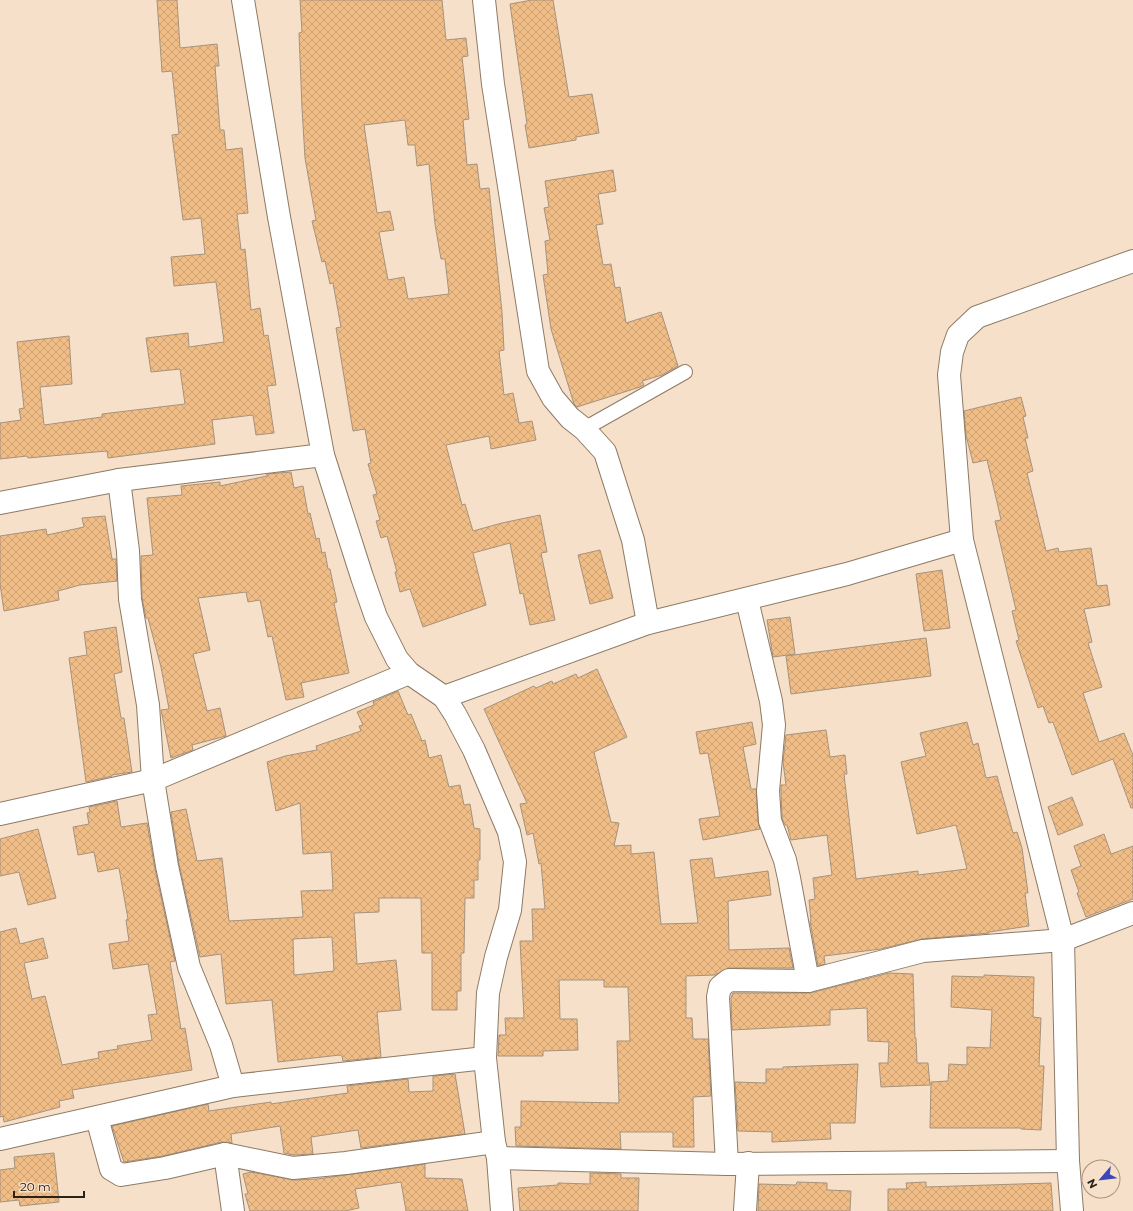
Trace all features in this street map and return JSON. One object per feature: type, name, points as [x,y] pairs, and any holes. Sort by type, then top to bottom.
[{"type":"street","points":[[243,0],[279,217],[323,455],[362,577],[376,617],[397,659],[409,673],[444,697],[474,750],[500,807],[509,832],[515,862],[510,910],[496,957],[488,993],[485,1058],[502,1211]]},
{"type":"street","points":[[484,0],[493,84],[538,371],[553,398],[570,418],[584,429],[605,452],[612,470],[633,540],[648,623]]},
{"type":"street","points":[[1072,1211],[1068,1161],[1062,940],[962,540],[949,375],[952,352],[958,335],[977,318],[1133,261]]},
{"type":"street","points":[[0,503],[120,480],[323,455]]},
{"type":"street","points":[[120,480],[128,551],[130,599],[148,705],[153,780],[167,866],[189,967],[221,1045],[233,1086]]},
{"type":"street","points":[[444,697],[648,623],[747,600],[847,574],[962,540]]},
{"type":"street","points":[[747,600],[772,701],[774,725],[768,791],[770,821],[788,872],[808,981]]},
{"type":"street","points":[[0,814],[153,780],[409,673]]},
{"type":"street","points":[[745,1211],[718,997],[720,986],[728,980],[808,981],[923,951],[1062,940],[1133,913]]},
{"type":"street","points":[[0,1139],[233,1086],[485,1058]]},
{"type":"street","points":[[97,1118],[111,1169],[121,1175],[165,1168],[224,1154],[293,1168],[496,1150],[738,1164],[1068,1161]]},
{"type":"street","points":[[224,1154],[233,1211]]},
{"type":"lane","points":[[584,429],[685,372]]},
{"type":"building","points":[[157,0],[177,0],[180,48],[217,44],[219,66],[215,66],[220,130],[224,130],[226,150],[242,148],[248,213],[237,214],[241,250],[245,249],[251,310],[260,308],[264,336],[268,335],[276,385],[267,386],[274,433],[256,435],[253,415],[212,420],[215,444],[108,458],[107,451],[0,459],[0,423],[21,420],[19,409],[24,408],[17,342],[69,336],[72,384],[40,387],[44,425],[102,417],[102,414],[185,404],[180,369],[151,372],[146,338],[188,333],[189,347],[224,342],[216,282],[174,286],[171,257],[205,254],[201,218],[183,220],[172,135],[179,134],[172,71],[162,72]]},
{"type":"building","points":[[300,0],[442,0],[446,40],[466,38],[468,56],[462,57],[469,119],[463,120],[467,165],[477,164],[480,189],[489,188],[502,312],[504,350],[499,351],[504,395],[513,393],[519,423],[532,421],[536,440],[491,449],[489,436],[446,445],[462,505],[465,504],[473,531],[540,515],[547,552],[541,553],[555,620],[530,625],[523,593],[520,594],[510,543],[473,553],[486,605],[423,627],[410,589],[400,592],[395,572],[397,572],[387,536],[381,538],[376,521],[380,520],[373,495],[377,494],[368,464],[371,463],[365,429],[353,431],[336,328],[341,327],[333,283],[330,284],[325,261],[322,262],[312,221],[316,220],[305,158],[299,33],[302,32]],"holes":[[[405,120],[408,145],[415,145],[417,166],[429,164],[435,224],[441,259],[445,259],[449,294],[408,299],[404,277],[388,280],[379,232],[394,230],[390,211],[377,213],[364,125]]]},
{"type":"building","points":[[532,0],[553,0],[569,97],[592,94],[599,133],[576,137],[576,140],[529,148],[510,4]]},
{"type":"building","points":[[613,170],[616,191],[598,194],[603,224],[596,225],[603,265],[611,264],[615,288],[620,287],[626,323],[661,312],[678,366],[662,375],[642,381],[644,385],[640,387],[577,407],[574,404],[551,329],[543,275],[548,274],[545,241],[550,240],[544,208],[549,207],[545,181]]},
{"type":"building","points":[[1021,397],[1026,416],[1023,417],[1028,438],[1025,438],[1033,471],[1027,473],[1046,551],[1058,548],[1059,552],[1091,548],[1097,586],[1107,585],[1110,605],[1084,609],[1092,642],[1088,643],[1102,687],[1083,693],[1099,742],[1124,733],[1133,755],[1133,808],[1131,808],[1113,759],[1072,775],[1053,722],[1049,723],[1043,706],[1038,708],[1016,641],[1019,640],[1012,611],[1016,610],[995,521],[1001,520],[997,502],[987,460],[973,463],[966,435],[964,411]]},
{"type":"building","points":[[291,472],[294,488],[303,486],[308,514],[310,513],[316,539],[319,538],[322,553],[325,552],[328,569],[330,569],[337,602],[334,603],[349,673],[301,683],[304,697],[286,700],[272,636],[268,637],[260,600],[248,602],[246,592],[198,598],[210,650],[193,654],[207,711],[220,708],[226,736],[192,745],[193,750],[171,758],[161,710],[169,709],[161,667],[148,618],[146,618],[142,598],[141,556],[153,555],[147,498],[182,495],[181,486],[220,482],[220,486],[267,476],[267,474]]},
{"type":"building","points":[[105,516],[112,559],[116,559],[117,581],[80,585],[58,591],[59,600],[4,611],[0,584],[0,536],[46,529],[47,535],[84,527],[82,518]]},
{"type":"building","points":[[600,550],[613,598],[590,604],[578,555]]},
{"type":"building","points":[[942,570],[950,628],[924,631],[916,574]]},
{"type":"building","points":[[790,617],[795,654],[773,657],[767,620]]},
{"type":"building","points":[[116,627],[122,672],[114,674],[121,718],[124,718],[132,772],[112,775],[86,782],[69,658],[87,655],[84,632]]},
{"type":"building","points":[[926,638],[931,676],[791,694],[786,656]]},
{"type":"building","points":[[597,669],[627,737],[594,752],[611,822],[619,823],[614,846],[631,845],[631,854],[654,852],[661,924],[698,923],[690,860],[712,858],[715,878],[768,871],[771,895],[728,901],[729,950],[789,948],[793,968],[729,968],[715,975],[686,976],[686,1018],[692,1018],[693,1039],[708,1039],[711,1096],[693,1097],[694,1147],[673,1147],[673,1132],[620,1132],[621,1149],[516,1146],[515,1127],[521,1127],[521,1101],[619,1103],[617,1041],[630,1041],[628,987],[604,987],[604,980],[559,980],[560,1019],[577,1019],[578,1050],[543,1051],[543,1056],[498,1056],[499,1035],[506,1035],[505,1018],[524,1018],[520,941],[533,941],[532,909],[545,909],[541,863],[539,864],[533,833],[527,835],[520,804],[527,803],[484,709],[534,686],[536,688],[552,681],[553,684],[576,674],[578,678]]},
{"type":"building","points":[[398,691],[408,715],[411,714],[422,741],[425,740],[429,758],[441,755],[449,787],[460,785],[464,805],[470,804],[474,828],[480,829],[480,860],[478,860],[478,880],[474,880],[474,898],[465,898],[464,953],[461,953],[461,991],[457,991],[457,1010],[432,1010],[432,953],[422,953],[421,898],[379,898],[379,912],[354,913],[357,964],[396,960],[401,1010],[377,1012],[381,1057],[343,1061],[342,1056],[340,1055],[278,1062],[272,1000],[226,1004],[221,954],[200,957],[179,864],[171,812],[186,809],[197,861],[222,858],[229,921],[303,917],[301,891],[333,890],[331,852],[303,854],[300,803],[276,811],[267,762],[285,756],[317,750],[316,746],[361,731],[359,726],[363,725],[357,712],[374,705],[373,702]],"holes":[[[332,937],[334,971],[294,975],[293,939]]]},
{"type":"building","points":[[752,722],[756,744],[743,747],[751,789],[756,789],[758,822],[760,829],[703,840],[699,819],[720,816],[708,753],[700,754],[696,732]]},
{"type":"building","points":[[967,722],[973,745],[978,743],[986,778],[997,776],[1013,833],[1017,832],[1022,848],[1028,893],[1025,893],[1029,926],[989,933],[922,939],[881,949],[824,956],[825,964],[818,966],[810,921],[809,900],[815,899],[813,878],[832,875],[827,835],[791,840],[787,825],[785,825],[782,818],[781,785],[786,785],[783,762],[786,735],[826,730],[830,757],[845,755],[847,774],[844,774],[856,879],[918,871],[918,875],[967,869],[956,825],[917,834],[901,762],[926,756],[920,733]]},
{"type":"building","points":[[1072,797],[1083,825],[1058,835],[1048,807]]},
{"type":"building","points":[[117,801],[121,827],[147,823],[155,869],[175,961],[170,962],[181,1029],[185,1028],[192,1070],[72,1090],[74,1098],[59,1101],[60,1107],[4,1122],[3,1116],[0,1117],[0,932],[16,928],[20,944],[43,938],[48,958],[24,963],[32,999],[45,996],[62,1065],[99,1058],[98,1052],[118,1049],[117,1046],[152,1040],[148,1015],[157,1014],[148,964],[113,969],[109,944],[129,941],[126,920],[128,919],[119,868],[98,872],[94,852],[78,855],[73,827],[89,824],[87,813],[90,812],[89,807]]},
{"type":"building","points":[[38,829],[56,898],[28,905],[19,872],[0,876],[0,839]]},
{"type":"building","points":[[1104,834],[1111,854],[1133,846],[1133,899],[1086,917],[1077,893],[1079,892],[1071,870],[1081,866],[1074,846]]},
{"type":"building","points":[[889,973],[913,974],[917,1063],[928,1063],[930,1085],[881,1087],[879,1063],[888,1063],[889,1042],[868,1041],[867,1008],[830,1010],[830,1025],[732,1030],[731,998],[733,993],[810,993]]},
{"type":"building","points":[[984,975],[1034,977],[1033,1017],[1041,1018],[1039,1066],[1044,1066],[1041,1130],[1021,1128],[930,1128],[931,1082],[948,1081],[949,1064],[967,1065],[967,1047],[990,1048],[992,1010],[951,1007],[952,976],[984,977]]},
{"type":"building","points":[[858,1064],[855,1123],[830,1123],[831,1139],[772,1142],[772,1132],[738,1131],[735,1082],[766,1083],[766,1069]]},
{"type":"building","points":[[455,1074],[465,1134],[361,1148],[358,1130],[311,1137],[313,1154],[294,1155],[284,1153],[280,1126],[231,1134],[232,1143],[222,1142],[163,1156],[124,1162],[112,1126],[208,1104],[209,1111],[271,1102],[271,1104],[348,1093],[347,1086],[408,1079],[409,1092],[433,1091],[433,1076]]},
{"type":"building","points":[[54,1153],[59,1202],[20,1206],[19,1200],[0,1202],[0,1170],[15,1168],[14,1157]]},
{"type":"building","points":[[425,1164],[425,1178],[462,1179],[468,1211],[406,1211],[401,1182],[355,1189],[359,1208],[345,1211],[250,1211],[245,1194],[248,1194],[243,1174],[251,1172],[294,1180],[317,1179]]},
{"type":"building","points":[[590,1173],[621,1174],[621,1178],[639,1178],[638,1211],[520,1211],[518,1188],[558,1185],[558,1183],[590,1184]]},
{"type":"building","points":[[797,1182],[827,1183],[827,1190],[851,1191],[850,1211],[758,1211],[759,1184],[796,1185]]},
{"type":"building","points":[[926,1182],[926,1187],[1051,1183],[1053,1211],[888,1211],[888,1189],[907,1189],[906,1183]]}]
